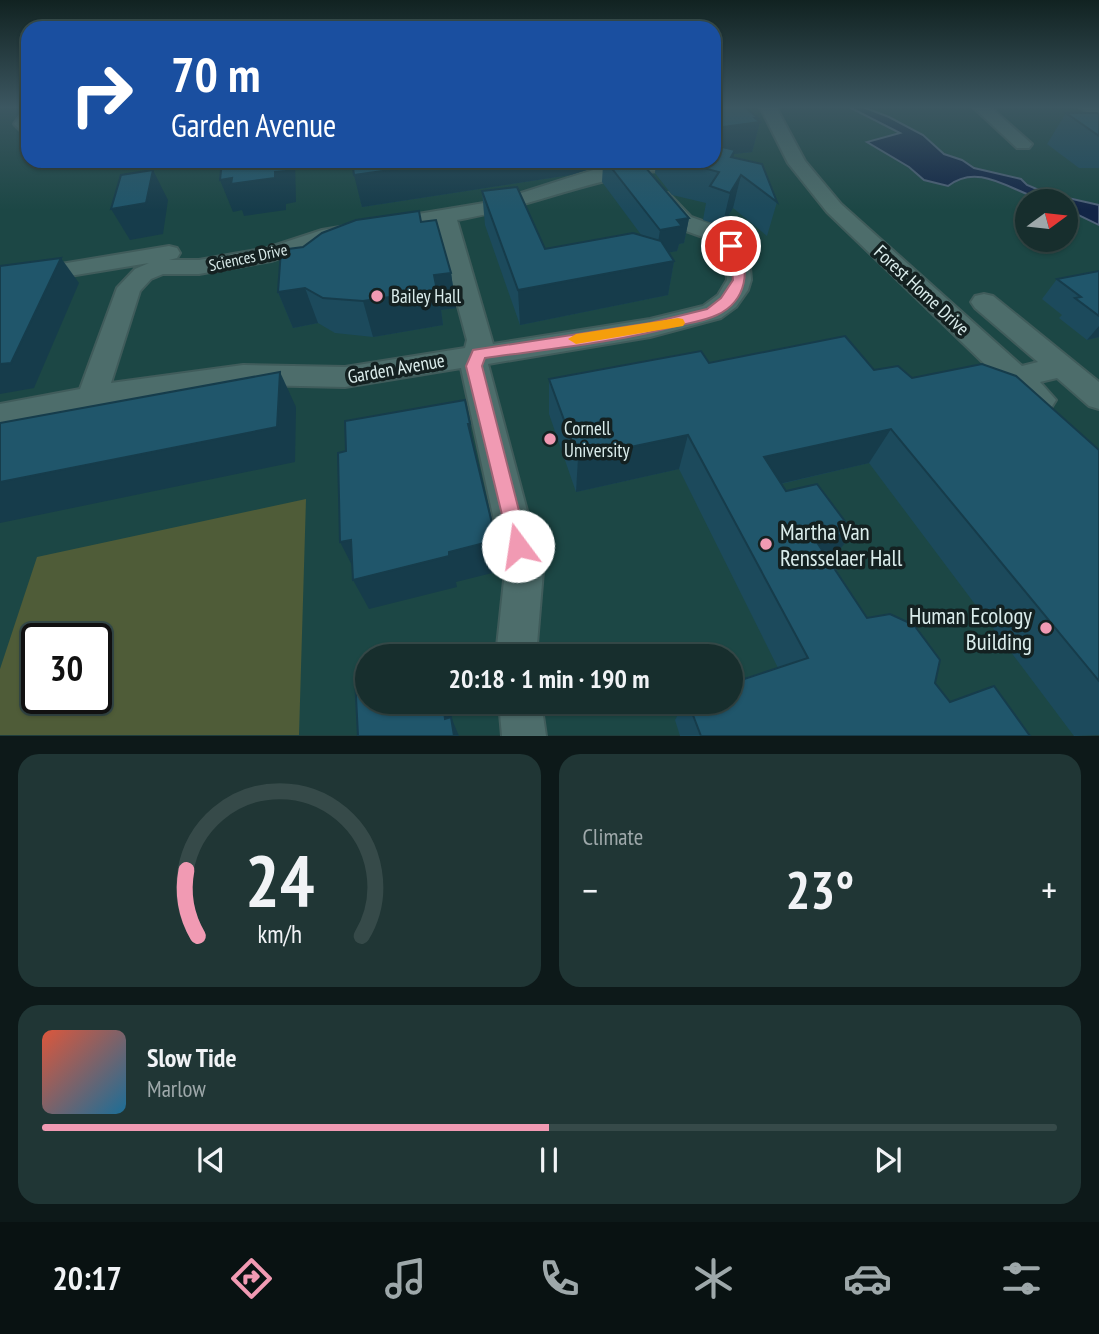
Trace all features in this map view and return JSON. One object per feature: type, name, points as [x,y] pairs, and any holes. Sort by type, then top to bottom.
[{"type":"street","name":"Forest Home Drive","points":[[786,141],[797,163],[834,208],[1062,420]]},
{"type":"street","points":[[1020,141],[1023,144]]},
{"type":"street","name":"Sciences Drive","points":[[155,262],[166,266],[199,267],[279,253],[323,237],[506,205],[595,176],[636,168]]},
{"type":"street","name":"Garden Avenue","points":[[0,416],[233,376],[268,375],[325,379],[345,377],[675,323],[712,312],[727,301],[739,280],[737,256],[717,233],[679,219],[636,168]]},
{"type":"street","points":[[445,216],[480,340],[474,366],[524,571],[517,644]]},
{"type":"street","points":[[24,276],[155,262],[189,253]]},
{"type":"street","points":[[91,400],[129,288],[155,262]]},
{"type":"street","points":[[984,302],[1099,398]]},
{"type":"street","points":[[976,387],[1062,367]]},
{"type":"street","points":[[521,714],[524,736]]},
{"type":"shaded area","name":"Cornell University","points":[[0,141],[21,141],[21,168],[721,168],[721,141],[1099,141],[1099,735],[0,735]]},
{"type":"shaded area","points":[[930,141],[944,154],[962,160],[974,168],[1021,179],[1036,189],[1015,189],[986,178],[973,177],[960,179],[948,186],[924,180],[909,167],[867,142]]},
{"type":"shaded area","points":[[1078,200],[1099,205],[1099,225],[1078,215]]},
{"type":"green space","points":[[306,499],[299,735],[0,735],[0,669],[37,557]]},
{"type":"building","points":[[721,147],[735,150],[731,157],[762,164],[777,202],[741,175],[730,193],[710,186],[719,172],[704,168],[721,168]]},
{"type":"building","points":[[221,168],[286,168],[286,171],[275,172],[275,178],[231,184],[232,178],[220,180]]},
{"type":"building","points":[[353,168],[404,168],[354,175]]},
{"type":"building","points":[[611,168],[646,168],[689,218],[677,220],[682,226],[660,230]]},
{"type":"building","points":[[153,170],[146,203],[111,209],[121,175]]},
{"type":"building","points":[[517,187],[545,249],[633,233],[661,241],[674,261],[518,290],[482,191]]},
{"type":"building","points":[[419,211],[421,222],[436,220],[451,273],[434,275],[437,290],[363,301],[323,298],[305,288],[278,292],[281,250],[303,247],[322,233],[356,220]]},
{"type":"building","points":[[61,258],[11,363],[0,364],[0,266]]},
{"type":"building","points":[[1099,271],[1099,316],[1075,298],[1081,297],[1057,279]]},
{"type":"building","points":[[845,336],[874,370],[898,366],[912,378],[982,364],[1016,376],[1099,450],[1099,681],[891,429],[764,457],[786,491],[817,484],[853,532],[816,541],[867,618],[890,614],[914,625],[940,660],[935,683],[950,702],[994,686],[1030,736],[701,736],[693,714],[743,714],[743,679],[808,658],[688,435],[578,458],[549,379],[701,351],[709,363]]},
{"type":"building","points":[[280,372],[277,427],[0,482],[0,423]]},
{"type":"building","points":[[465,400],[468,424],[496,540],[449,552],[449,556],[353,580],[351,540],[340,542],[338,453],[346,451],[345,421]]},
{"type":"building","points":[[357,714],[444,714],[445,719],[451,717],[454,736],[358,736]]},
{"type":"slow traffic","points":[[576,339],[678,323]]},
{"type":"place","name":"Bailey Hall","points":[[377,296]]},
{"type":"place","name":"Cornell University","points":[[550,439]]},
{"type":"place","name":"Martha Van Rensselaer Hall","points":[[766,544]]},
{"type":"place","name":"Human Ecology Building","points":[[1046,628]]},
{"type":"route","points":[[518,546],[474,366],[478,354],[650,328],[712,312],[727,301],[736,290],[739,280],[737,256],[731,246]]}]
